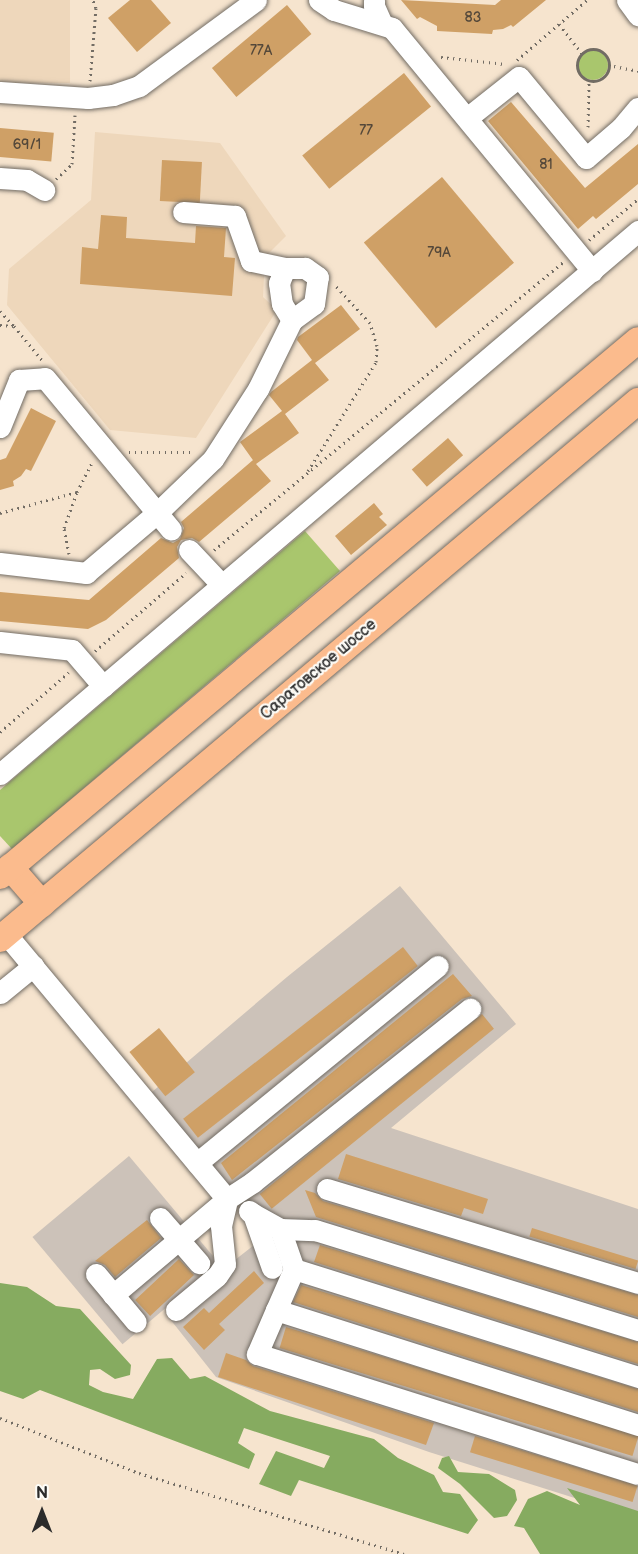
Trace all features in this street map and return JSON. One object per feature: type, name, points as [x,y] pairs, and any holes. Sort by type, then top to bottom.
[{"type":"main road","points":[[42,904],[3,866],[638,340]]},
{"type":"main road","name":"Саратовское шоссе","points":[[3,937],[638,401]]},
{"type":"street","points":[[0,92],[88,98],[113,95],[139,86],[256,0]]},
{"type":"street","points":[[374,0],[374,6],[382,24]]},
{"type":"street","points":[[627,0],[638,15]]},
{"type":"street","points":[[329,3],[393,28],[592,271]]},
{"type":"street","points":[[467,118],[519,77],[586,158],[621,128],[638,108]]},
{"type":"street","points":[[0,178],[27,180],[44,190]]},
{"type":"street","points":[[0,563],[86,573],[158,512],[218,452],[258,389],[292,320],[314,304],[318,278],[305,268],[285,268],[251,261],[236,216],[183,212]]},
{"type":"street","points":[[0,774],[638,231]]},
{"type":"street","points":[[285,268],[279,283],[282,304],[292,320]]},
{"type":"street","points":[[0,427],[19,380],[45,378],[110,448],[171,530]]},
{"type":"street","points":[[195,555],[222,585]]},
{"type":"street","points":[[0,642],[72,650],[103,686]]},
{"type":"street","points":[[3,937],[88,1022],[227,1199],[280,1229],[315,1230],[638,1330]]},
{"type":"street","points":[[0,993],[33,966]]},
{"type":"street","points":[[197,1163],[438,966]]},
{"type":"street","points":[[113,1295],[227,1199],[253,1182],[470,1009]]},
{"type":"street","points":[[327,1189],[638,1283]]},
{"type":"street","points":[[176,1310],[217,1276],[225,1263],[221,1226],[227,1199]]},
{"type":"street","points":[[253,1214],[272,1268]]},
{"type":"street","points":[[160,1218],[198,1263]]},
{"type":"street","points":[[280,1229],[294,1269],[256,1354],[638,1474]]},
{"type":"street","points":[[294,1269],[638,1377]]},
{"type":"street","points":[[96,1274],[136,1322]]},
{"type":"street","points":[[276,1310],[638,1425]]},
{"type":"path","points":[[88,98],[96,8],[93,0]]},
{"type":"path","points":[[415,55],[511,64],[587,0]]},
{"type":"path","points":[[559,24],[582,53]]},
{"type":"path","points":[[598,50],[606,56],[609,65],[603,77],[589,80],[583,78],[577,65],[582,53],[598,50]]},
{"type":"path","points":[[609,65],[638,70]]},
{"type":"path","points":[[588,128],[589,80]]},
{"type":"path","points":[[44,190],[72,164],[75,113],[64,112]]},
{"type":"path","points":[[0,732],[82,662],[195,555],[306,475],[638,199]]},
{"type":"path","points":[[306,475],[376,362],[377,346],[370,323],[329,279],[318,278]]},
{"type":"path","points":[[0,310],[44,363]]},
{"type":"path","points":[[0,325],[14,326]]},
{"type":"path","points":[[72,571],[64,528],[77,492],[110,448],[218,452]]},
{"type":"path","points":[[0,513],[77,492]]},
{"type":"path","points":[[0,1418],[139,1473],[404,1554]]},
{"type":"shaded area","points":[[0,0],[70,0],[70,83],[0,83]]},
{"type":"shaded area","points":[[95,132],[220,143],[286,236],[265,257],[263,297],[277,310],[196,438],[110,430],[7,305],[9,269],[91,200]]},
{"type":"shaded area","points":[[400,886],[516,1024],[391,1128],[638,1209],[638,1518],[429,1452],[216,1377],[166,1314],[267,1235],[152,1092],[287,977]]},
{"type":"shaded area","points":[[129,1156],[219,1263],[122,1344],[32,1237]]},
{"type":"green space","points":[[593,50],[603,55],[608,65],[603,75],[593,80],[583,75],[578,65],[583,55]]},
{"type":"green space","points":[[305,531],[340,571],[12,849],[0,836],[0,790]]},
{"type":"green space","points":[[0,1283],[27,1287],[56,1306],[80,1309],[131,1365],[130,1375],[115,1379],[100,1369],[90,1370],[89,1385],[103,1392],[133,1399],[157,1359],[172,1358],[190,1379],[205,1376],[270,1411],[374,1439],[398,1458],[434,1475],[443,1492],[460,1494],[478,1520],[468,1534],[299,1480],[291,1496],[259,1484],[276,1451],[324,1468],[330,1456],[244,1428],[238,1443],[255,1454],[249,1469],[40,1390],[23,1399],[0,1391]]},
{"type":"green space","points":[[449,1456],[458,1472],[489,1474],[515,1490],[517,1500],[507,1516],[494,1518],[460,1484],[438,1468],[442,1458]]},
{"type":"green space","points":[[567,1488],[638,1511],[638,1554],[540,1554],[524,1528],[514,1526],[528,1499],[547,1491],[580,1505]]},
{"type":"building","points":[[130,0],[151,0],[171,23],[137,52],[108,18]]},
{"type":"building","points":[[401,0],[495,5],[501,0],[546,0],[513,27],[511,25],[493,30],[492,34],[437,31],[437,26],[420,17],[417,19]]},
{"type":"building","points":[[287,5],[311,34],[236,97],[212,68]]},
{"type":"building","points":[[404,73],[431,106],[329,189],[302,155]]},
{"type":"building","points":[[511,102],[585,188],[638,144],[638,184],[596,219],[593,216],[578,229],[488,121]]},
{"type":"building","points":[[0,128],[54,133],[51,162],[0,157]]},
{"type":"building","points":[[162,160],[202,162],[200,203],[160,201]]},
{"type":"building","points":[[442,177],[514,263],[436,328],[364,243]]},
{"type":"building","points":[[101,215],[127,217],[126,238],[195,243],[196,226],[226,228],[224,257],[235,258],[232,296],[80,284],[82,247],[98,249]]},
{"type":"building","points":[[341,305],[360,329],[315,363],[329,380],[285,414],[299,433],[256,464],[271,481],[199,542],[192,538],[181,540],[177,547],[179,558],[106,620],[88,629],[0,621],[0,592],[89,600],[161,538],[173,543],[180,539],[184,528],[181,522],[253,460],[240,442],[282,411],[269,395],[312,360],[297,340],[298,337]]},
{"type":"building","points":[[31,408],[56,421],[31,471],[26,469],[13,481],[14,486],[0,490],[0,460],[6,458]]},
{"type":"building","points":[[448,438],[463,455],[427,487],[412,469]]},
{"type":"building","points":[[374,503],[383,514],[379,517],[387,525],[351,555],[335,536]]},
{"type":"building","points":[[403,947],[418,966],[198,1138],[183,1119]]},
{"type":"building","points":[[453,974],[472,996],[462,999],[232,1180],[221,1163]]},
{"type":"building","points":[[482,1014],[494,1029],[272,1209],[260,1194]]},
{"type":"building","points":[[159,1028],[195,1072],[165,1096],[129,1052]]},
{"type":"building","points":[[346,1154],[488,1199],[483,1214],[464,1208],[461,1216],[338,1179]]},
{"type":"building","points":[[305,1190],[315,1193],[323,1201],[638,1295],[638,1317],[316,1217]]},
{"type":"building","points":[[147,1220],[161,1238],[115,1277],[105,1265],[95,1261]]},
{"type":"building","points":[[532,1228],[638,1260],[636,1269],[529,1237]]},
{"type":"building","points":[[320,1245],[638,1342],[638,1364],[314,1262]]},
{"type":"building","points":[[179,1259],[194,1275],[150,1316],[135,1300]]},
{"type":"building","points":[[254,1271],[264,1283],[219,1324],[225,1330],[204,1350],[183,1327],[204,1308],[209,1313]]},
{"type":"building","points":[[301,1285],[638,1389],[638,1412],[293,1302]]},
{"type":"building","points":[[286,1327],[638,1435],[632,1456],[280,1348]]},
{"type":"building","points":[[226,1353],[246,1360],[253,1366],[434,1423],[426,1445],[218,1377]]},
{"type":"building","points":[[475,1436],[638,1486],[633,1502],[470,1452]]}]
